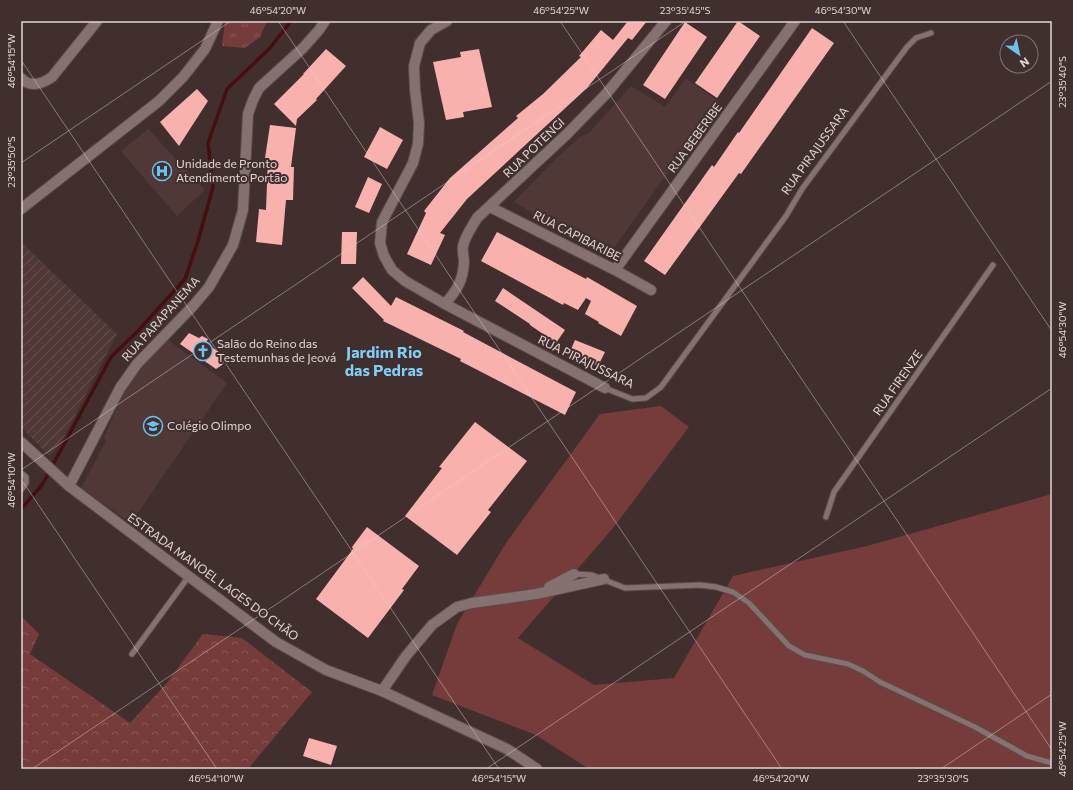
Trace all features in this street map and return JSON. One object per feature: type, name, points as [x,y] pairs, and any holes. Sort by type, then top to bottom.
[{"type":"street","points":[[21,78],[31,84],[38,84],[52,77],[97,21]]},
{"type":"street","points":[[21,210],[160,101],[205,49],[218,21]]},
{"type":"street","name":"RUA PARAPANEMA","points":[[69,486],[120,388],[136,364],[193,306],[209,287],[233,245],[243,210],[248,114],[253,100],[259,88],[303,48],[325,21]]},
{"type":"street","name":"RUA PIRAJUSSARA","points":[[447,21],[431,30],[420,43],[414,66],[415,90],[420,123],[418,144],[413,163],[382,222],[380,243],[384,256],[392,270],[405,281],[445,304],[606,388]]},
{"type":"street","name":"RUA POTENGI","points":[[445,304],[456,291],[461,282],[464,263],[463,247],[468,233],[478,218],[567,134],[606,94],[666,21]]},
{"type":"street","name":"RUA BEBERIBE","points":[[615,270],[796,21]]},
{"type":"street","name":"RUA CAPIBARIBE","points":[[490,207],[615,270],[651,290]]},
{"type":"street","name":"ESTRADA MANOEL LAGES DO CHÃO","points":[[21,442],[58,478],[276,642],[326,670],[382,691],[507,749],[537,769]]},
{"type":"street","points":[[536,594],[574,574]]},
{"type":"street","points":[[382,691],[412,648],[432,625],[445,614],[457,607],[472,603],[536,594],[604,579]]},
{"type":"lane","name":"RUA PIRAJUSSARA","points":[[606,388],[632,399],[646,398],[661,387],[786,216],[802,189],[907,47],[916,38],[931,33]]},
{"type":"lane","name":"RUA FIRENZE","points":[[826,517],[834,492],[993,265]]},
{"type":"lane","points":[[21,473],[26,478],[26,483],[21,490]]},
{"type":"lane","points":[[574,574],[592,575],[625,588],[700,585],[716,587],[733,592],[749,603],[789,646],[805,655],[848,664],[863,671],[880,682],[975,727],[1027,756],[1052,763]]},
{"type":"lane","points":[[132,654],[189,576]]},
{"type":"shaded area","points":[[686,78],[719,102],[608,256],[514,202],[551,163],[580,137],[590,132],[631,86],[665,107]]},
{"type":"shaded area","name":"Unidade de Pronto Atendimento Portão","points":[[148,129],[205,190],[177,216],[121,151]]},
{"type":"shaded area","points":[[21,242],[117,334],[65,435],[54,452],[49,456],[21,427]]},
{"type":"shaded area","name":"Colégio Olimpo","points":[[168,340],[227,383],[131,523],[81,488],[106,441],[104,437],[128,383]]},
{"type":"green space","points":[[225,21],[267,21],[260,37],[245,48],[222,46]]},
{"type":"green space","points":[[661,406],[689,427],[613,528],[518,638],[594,685],[674,678],[733,576],[867,546],[1052,494],[1052,769],[589,769],[536,735],[432,695],[457,624],[506,543],[600,414]]},
{"type":"green space","points":[[21,616],[39,634],[30,654],[130,723],[166,684],[203,634],[242,638],[312,692],[248,769],[21,769]]},
{"type":"building","points":[[628,21],[647,21],[632,40],[628,38],[587,88],[467,199],[440,233],[445,235],[431,265],[407,254],[426,213],[424,211],[450,178],[518,118],[516,116],[543,94],[581,57],[579,56],[601,30],[613,40]]},
{"type":"building","points":[[738,21],[760,36],[717,98],[695,83]]},
{"type":"building","points":[[685,22],[707,37],[665,99],[643,85]]},
{"type":"building","points":[[812,28],[834,43],[741,174],[739,173],[665,275],[644,261],[712,165],[714,167],[738,132],[739,133]]},
{"type":"building","points":[[326,49],[346,66],[316,99],[317,100],[297,119],[296,126],[274,104]]},
{"type":"building","points":[[479,49],[492,107],[463,112],[464,117],[446,120],[433,62],[461,57],[460,52]]},
{"type":"building","points":[[197,89],[208,101],[179,146],[160,122]]},
{"type":"building","points":[[270,125],[296,128],[291,167],[294,167],[293,200],[286,200],[282,245],[256,242],[259,209],[266,210],[268,158],[265,158]]},
{"type":"building","points":[[380,127],[403,140],[387,169],[364,157]]},
{"type":"building","points":[[368,177],[382,184],[369,213],[355,207]]},
{"type":"building","points":[[342,232],[357,232],[356,264],[341,264]]},
{"type":"building","points":[[497,232],[586,279],[587,277],[637,306],[621,336],[585,314],[591,301],[586,298],[578,310],[564,303],[563,305],[481,261]]},
{"type":"building","points":[[363,277],[391,306],[396,297],[464,331],[463,332],[576,392],[565,415],[460,361],[461,359],[383,321],[384,320],[352,288]]},
{"type":"building","points":[[503,288],[565,330],[556,343],[495,301]]},
{"type":"building","name":"Salão do Reino das Testemunhas de Jeová","points":[[189,333],[199,338],[202,336],[208,339],[206,343],[227,358],[222,365],[216,369],[180,344]]},
{"type":"building","points":[[575,340],[605,352],[598,366],[569,354]]},
{"type":"building","points":[[475,422],[527,461],[488,510],[491,512],[457,555],[405,516],[442,468],[439,467]]},
{"type":"building","points":[[367,527],[419,566],[402,589],[404,590],[368,638],[316,599],[353,549],[352,547]]},
{"type":"building","points":[[309,738],[337,746],[331,765],[303,756]]},
{"type":"waterway","points":[[21,509],[42,485],[111,357],[138,331],[185,279],[198,241],[213,187],[208,143],[227,89],[270,48],[291,21]]},
{"type":"place","name":"Unidade de Pronto Atendimento Portão","points":[[162,171]]},
{"type":"place","name":"Salão do Reino das Testemunhas de Jeová","points":[[203,351]]},
{"type":"place","name":"Colégio Olimpo","points":[[153,426]]},
{"type":"district","name":"Jardim Rio das Pedras","points":[[384,361]]}]
